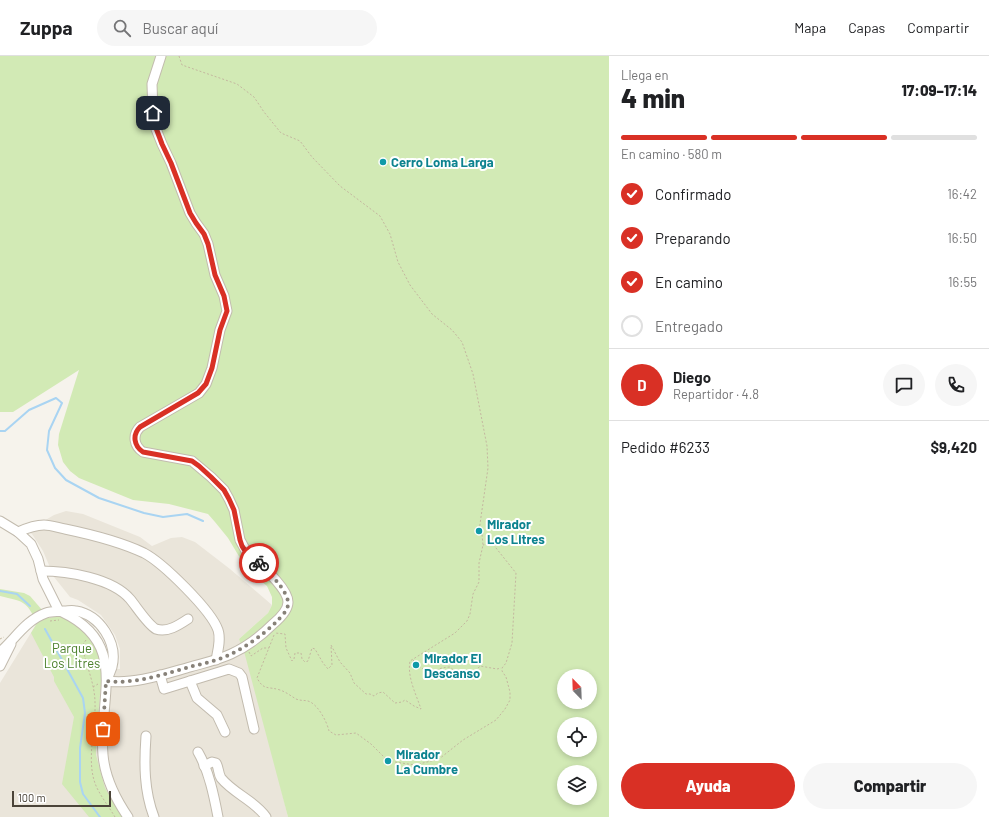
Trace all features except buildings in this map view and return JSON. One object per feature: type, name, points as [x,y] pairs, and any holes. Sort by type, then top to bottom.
[{"type":"street","points":[[106,681],[113,682],[144,679],[216,660],[231,654],[246,646],[264,632],[284,613],[288,606],[288,600],[274,578],[246,552],[242,546],[234,510],[224,490],[192,461],[143,452],[138,448],[135,442],[135,435],[140,427],[198,393],[206,384],[212,368],[220,330],[227,311],[224,296],[215,275],[208,244],[204,234],[190,213],[156,128],[152,105],[152,84],[161,56]]},
{"type":"street","points":[[0,521],[18,532],[31,544],[38,559],[43,579],[61,614]]},
{"type":"street","points":[[18,532],[29,526],[46,525],[117,543],[144,553],[194,596],[213,620],[218,631],[219,639],[216,660]]},
{"type":"street","points":[[41,571],[74,573],[108,584],[122,591],[129,597],[150,624],[156,629],[165,630],[173,628],[188,619]]},
{"type":"street","points":[[1,659],[12,641],[25,626],[37,617],[47,613],[61,614],[75,618],[85,625],[96,639],[104,656],[106,669],[102,746],[104,766],[112,790],[128,817]]},
{"type":"street","points":[[160,675],[164,689],[229,669],[239,673],[242,677],[254,729]]},
{"type":"street","points":[[190,681],[197,698],[217,715],[226,732]]},
{"type":"street","points":[[146,736],[144,759],[145,776],[148,801],[154,817]]},
{"type":"street","points":[[198,752],[204,766],[218,817]]},
{"type":"street","points":[[204,766],[212,762],[216,763],[219,774],[226,783],[257,807],[266,817]]},
{"type":"path","points":[[179,56],[182,65],[237,84],[254,97],[281,133],[300,141],[312,157],[340,186],[380,216],[390,234],[398,262],[410,285],[432,314],[452,330],[462,342],[473,374],[487,446],[488,468],[479,531],[482,534],[483,545],[479,563],[479,582],[473,594],[470,614],[467,621],[455,633],[410,661],[411,683],[416,692],[420,709],[405,700],[395,703],[383,692],[374,696],[366,694],[354,683],[350,674],[340,662],[331,645],[332,665],[328,670],[315,649],[312,648],[308,661],[305,662],[302,659],[301,653],[295,653],[294,660],[292,661],[286,648],[285,634],[275,633],[257,678],[260,683],[266,688],[279,690],[301,701],[310,701],[327,722],[329,730],[336,735],[356,733],[371,744],[388,761],[415,765],[438,759],[463,740],[496,720],[505,710],[510,700],[510,692],[502,668],[506,663],[512,643],[516,573],[492,543],[483,545]]},
{"type":"path","points":[[50,621],[61,614]]},
{"type":"path","points":[[89,638],[82,646],[96,702],[92,758],[94,778],[96,788],[115,817]]},
{"type":"path","points":[[251,656],[263,648],[270,648]]},
{"type":"path","points":[[413,660],[427,673],[432,673],[450,667],[465,680],[470,678],[480,666],[502,671]]},
{"type":"path","points":[[496,669],[502,668]]},
{"type":"shaded area","points":[[66,511],[83,514],[140,537],[152,546],[171,538],[182,537],[195,542],[230,569],[272,605],[268,613],[239,639],[248,655],[288,817],[0,817],[0,683],[37,623],[51,617],[60,616],[102,669],[120,669],[120,649],[115,635],[101,615],[78,600],[70,597],[54,577],[43,551],[32,534],[27,531],[54,515]]},
{"type":"green space","points":[[0,56],[609,56],[609,817],[288,817],[245,655],[239,639],[268,613],[272,605],[272,597],[267,586],[255,576],[240,558],[228,538],[208,514],[169,504],[133,500],[79,478],[70,471],[63,462],[58,445],[59,434],[79,370],[13,412],[0,412]]},
{"type":"green space","name":"Parque Los Litres","points":[[0,589],[24,593],[30,596],[49,618],[60,616],[74,620],[97,647],[102,669],[96,755],[105,788],[122,817],[89,817],[62,784],[74,717],[54,681],[54,677],[31,633],[37,623],[33,615],[23,603],[0,596]]},
{"type":"waterway","points":[[0,431],[5,431],[29,410],[56,398],[62,403],[49,431],[47,450],[55,468],[66,480],[99,498],[144,513],[163,517],[187,514],[203,521]]},
{"type":"waterway","points":[[0,591],[17,594],[30,606]]},
{"type":"waterway","points":[[45,629],[83,698],[85,713],[80,748],[80,782],[83,794],[100,817]]},
{"type":"way so far","points":[[103,729],[106,681],[113,682],[144,679],[216,660],[246,646],[275,623],[288,606],[288,600],[286,594],[274,578],[259,563]]},
{"type":"place","name":"Cerro Loma Larga","points":[[383,162]]},
{"type":"place","name":"Mirador Los Litres","points":[[479,531]]},
{"type":"place","name":"Mirador El Descanso","points":[[416,665]]},
{"type":"place","name":"Mirador La Cumbre","points":[[388,761]]},
{"type":"route","points":[[153,113],[156,128],[190,213],[204,234],[208,244],[215,275],[224,296],[227,311],[220,330],[210,376],[206,384],[198,393],[140,427],[135,435],[135,442],[138,448],[143,452],[158,456],[192,461],[224,490],[234,510],[242,546],[246,552],[259,563]]}]
